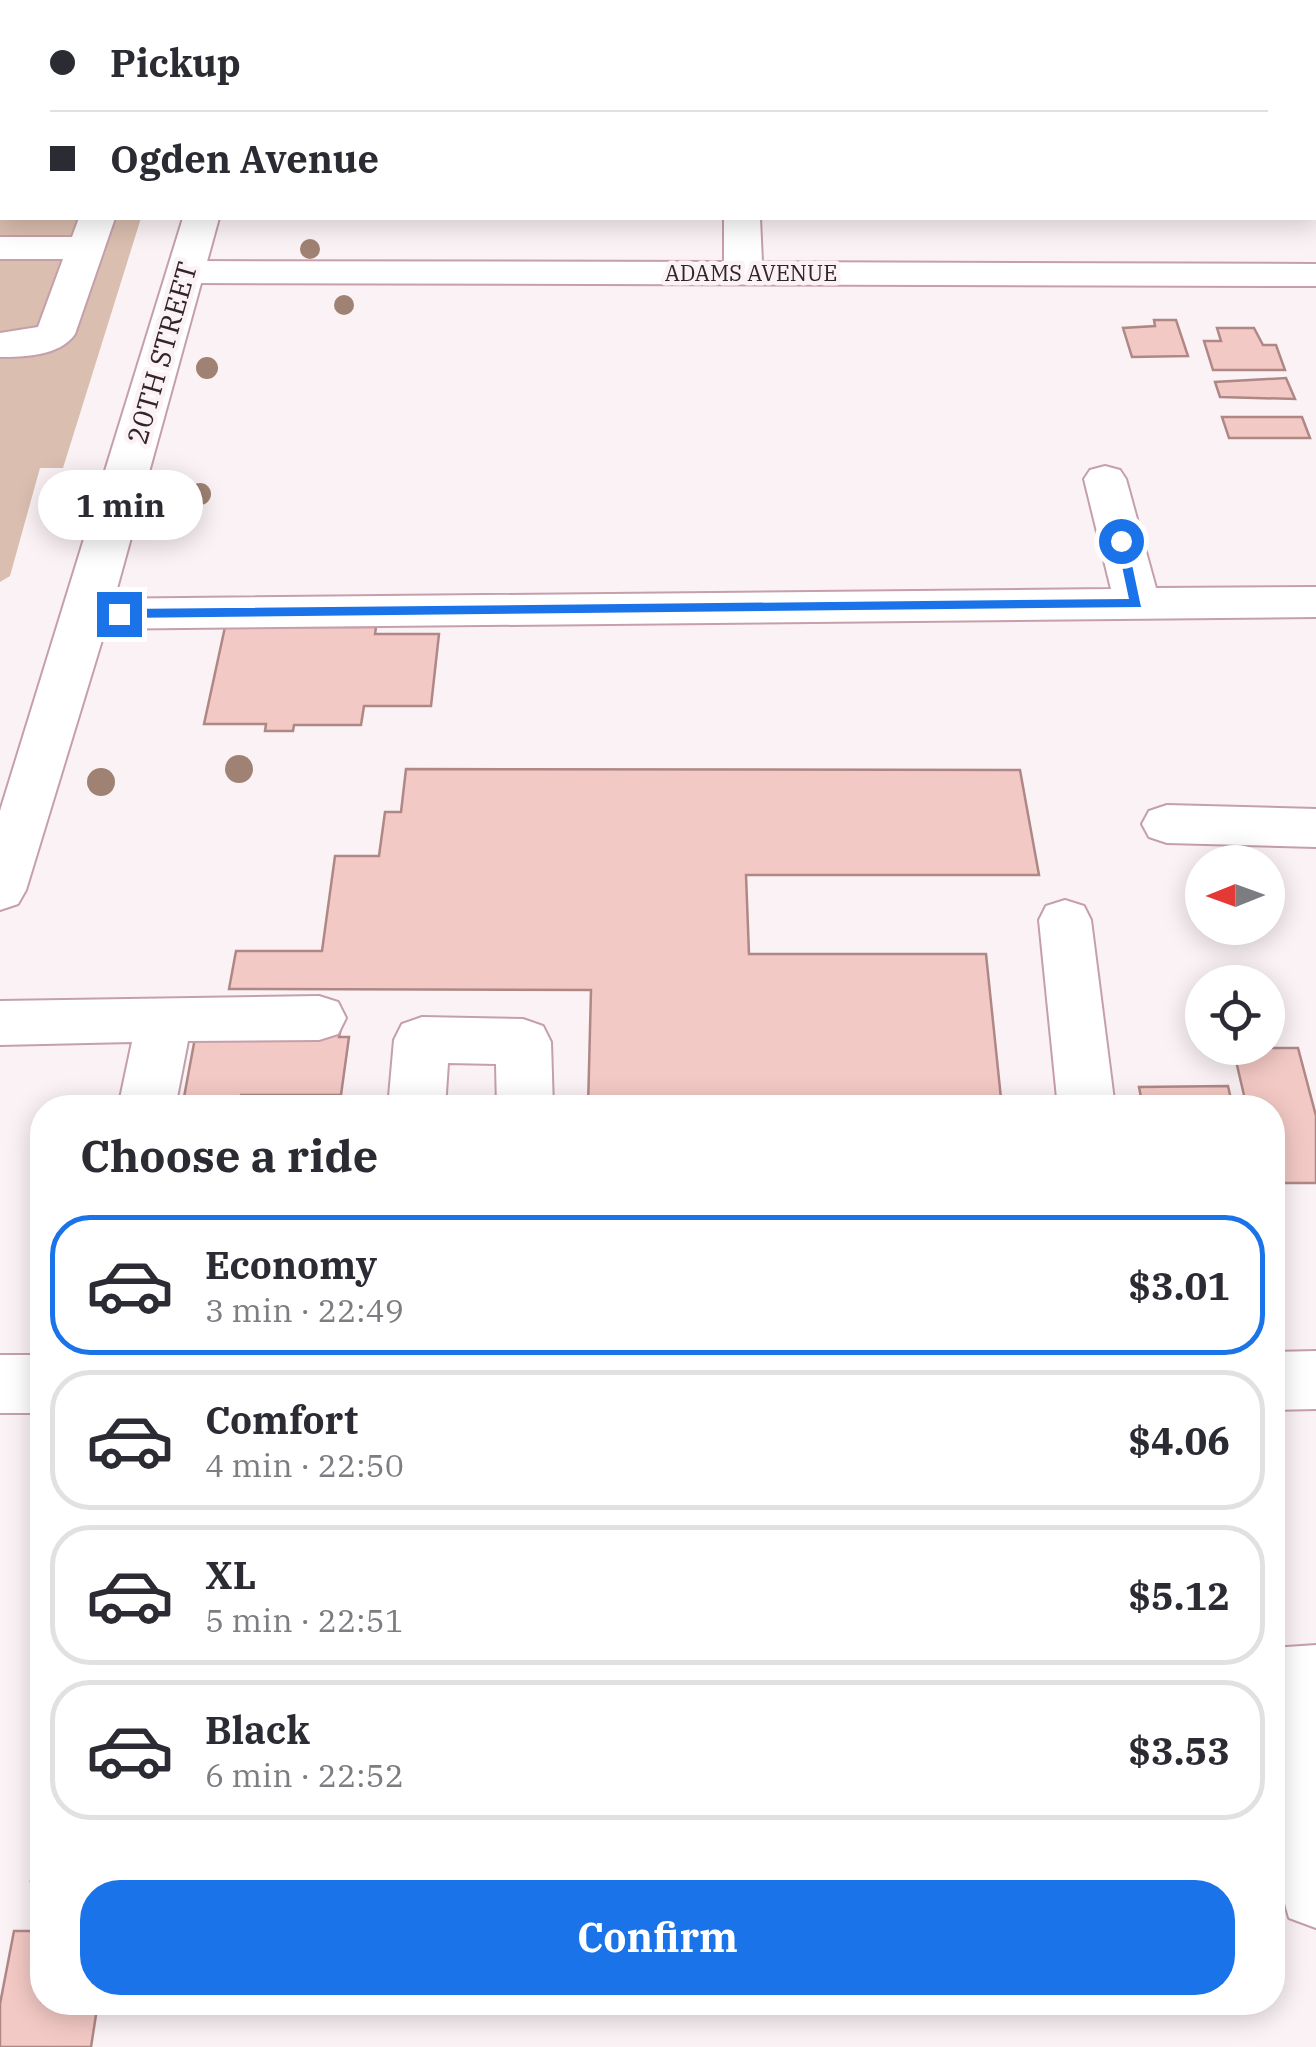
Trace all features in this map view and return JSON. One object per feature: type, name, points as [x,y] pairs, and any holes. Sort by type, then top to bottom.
[{"type":"street","name":"20TH STREET","points":[[0,890],[87,614],[200,220]]},
{"type":"street","points":[[742,220],[743,273]]},
{"type":"street","points":[[0,248],[91,233],[55,334],[26,344],[0,345]]},
{"type":"street","name":"ADAMS AVENUE","points":[[186,272],[1316,275]]},
{"type":"street","points":[[1105,479],[1137,604]]},
{"type":"street","points":[[87,614],[1316,602]]},
{"type":"street","points":[[1166,824],[1316,828]]},
{"type":"street","points":[[1065,920],[1085,1095]]},
{"type":"street","points":[[0,1023],[319,1018]]},
{"type":"street","points":[[149,1095],[165,1019]]},
{"type":"street","points":[[417,1095],[422,1040],[523,1042],[525,1095]]},
{"type":"street","points":[[1285,1380],[1316,1380]]},
{"type":"street","points":[[0,1384],[30,1384]]},
{"type":"street","points":[[1285,1681],[1316,1680]]},
{"type":"street","points":[[1285,1724],[1316,1891]]},
{"type":"shaded area","points":[[0,220],[140,220],[63,468],[40,468],[10,576],[0,582]]},
{"type":"building","points":[[1154,320],[1176,320],[1188,356],[1132,357],[1123,328],[1155,326]]},
{"type":"building","points":[[1217,328],[1254,328],[1263,345],[1276,345],[1285,370],[1213,370],[1204,341],[1221,341]]},
{"type":"building","points":[[1286,378],[1295,399],[1220,397],[1215,382]]},
{"type":"building","points":[[1222,417],[1302,417],[1310,438],[1229,438]]},
{"type":"building","points":[[225,627],[376,627],[375,634],[439,634],[431,706],[364,706],[361,725],[294,725],[293,731],[265,731],[266,724],[204,724]]},
{"type":"building","points":[[406,769],[1020,770],[1039,875],[746,875],[749,954],[986,954],[1001,1095],[588,1095],[591,990],[229,989],[236,951],[322,951],[335,856],[379,856],[385,812],[401,812]]},
{"type":"building","points":[[342,1024],[339,1037],[349,1037],[341,1095],[184,1095],[195,1038]]},
{"type":"building","points":[[1285,1048],[1298,1048],[1316,1116],[1316,1183],[1285,1183],[1285,1095],[1244,1095],[1237,1065],[1285,1065]]},
{"type":"building","points":[[1228,1086],[1230,1095],[1141,1095],[1139,1087]]},
{"type":"building","points":[[14,1931],[30,1931],[30,2015],[96,2015],[91,2047],[0,2047],[0,2004]]},
{"type":"route","points":[[119,614],[1137,604],[1121,541]]}]
